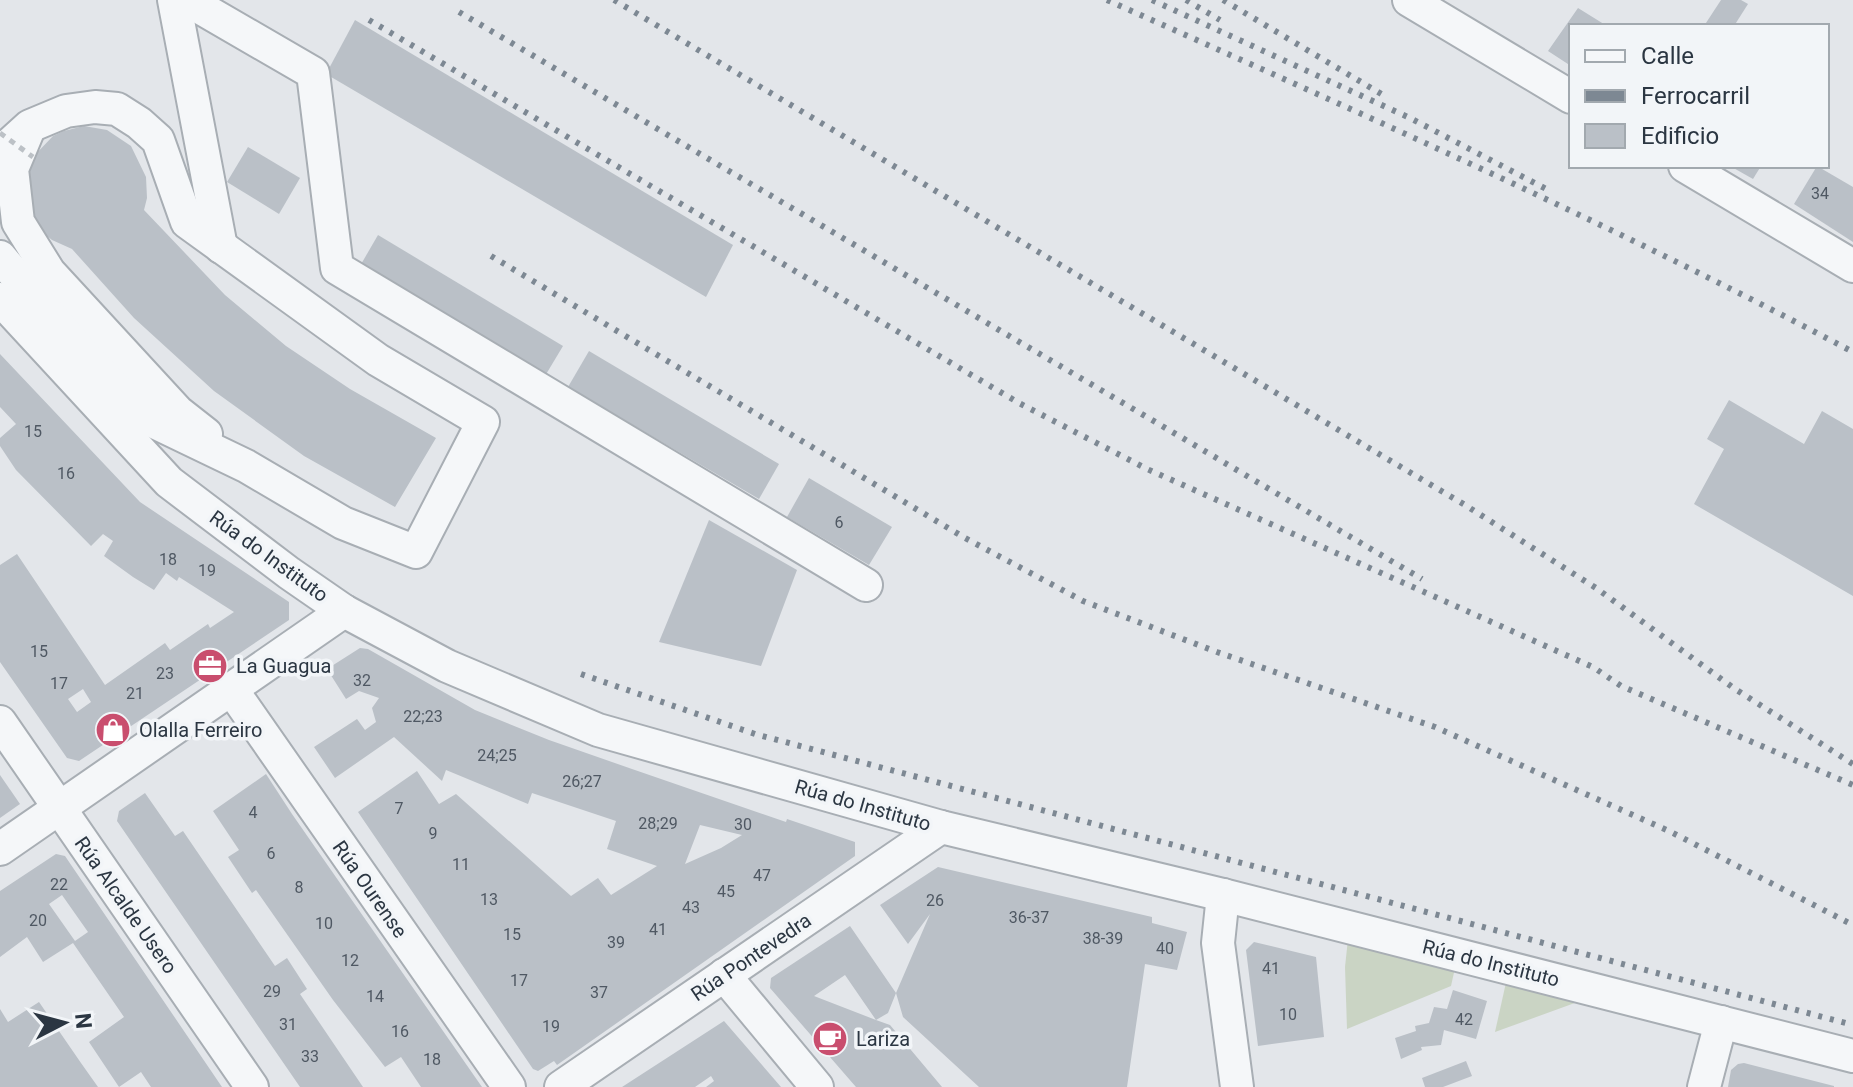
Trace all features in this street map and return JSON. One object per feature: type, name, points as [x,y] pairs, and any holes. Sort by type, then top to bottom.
[{"type":"street","points":[[174,0],[221,247]]},
{"type":"street","points":[[187,0],[313,73],[337,268],[866,585]]},
{"type":"street","points":[[1409,0],[1569,96]]},
{"type":"street","points":[[0,153],[66,111],[95,107],[117,109],[158,140],[187,222],[378,360],[483,422],[416,552],[343,523],[246,466],[142,416],[83,354],[0,257]]},
{"type":"street","points":[[21,139],[12,169],[18,222],[49,272],[178,412],[246,466]]},
{"type":"street","points":[[1688,168],[1853,266]]},
{"type":"street","name":"Rúa do Instituto","points":[[0,299],[169,482],[289,573],[344,611],[447,666],[598,730],[941,827],[1223,895],[1853,1056]]},
{"type":"street","points":[[0,849],[344,611]]},
{"type":"street","name":"Rúa Ourense","points":[[232,690],[509,1087]]},
{"type":"street","name":"Rúa Alcalde Usero","points":[[0,722],[252,1087]]},
{"type":"street","name":"Rúa Pontevedra","points":[[561,1087],[941,827]]},
{"type":"street","points":[[1223,895],[1218,943],[1237,1087]]},
{"type":"street","points":[[724,975],[817,1087]]},
{"type":"street","points":[[1704,1087],[1721,1022]]},
{"type":"green space","points":[[1348,939],[1455,968],[1451,986],[1347,1029],[1345,967]]},
{"type":"green space","points":[[1507,978],[1583,1000],[1495,1032]]},
{"type":"building","points":[[1721,0],[1741,0],[1748,4],[1735,24],[1705,24]]},
{"type":"building","points":[[1578,8],[1604,24],[1569,24],[1569,65],[1548,51]]},
{"type":"building","points":[[355,20],[733,245],[706,297],[326,74]]},
{"type":"building","points":[[84,126],[107,130],[131,146],[146,177],[144,210],[225,295],[286,346],[350,389],[436,438],[395,507],[304,456],[214,391],[134,318],[72,249],[41,231],[32,218],[25,179],[33,157],[53,136]]},
{"type":"building","points":[[248,147],[300,178],[279,214],[227,182]]},
{"type":"building","points":[[1734,168],[1760,168],[1753,179]]},
{"type":"building","points":[[1816,168],[1853,187],[1853,242],[1794,204]]},
{"type":"building","points":[[378,235],[563,346],[545,376],[360,266]]},
{"type":"building","points":[[589,351],[779,464],[759,499],[568,387]]},
{"type":"building","points":[[0,354],[140,502],[289,602],[289,620],[79,761],[67,758],[0,662],[0,565],[17,554],[105,685],[165,643],[170,650],[208,624],[210,628],[234,612],[179,577],[177,581],[166,573],[154,590],[104,556],[113,541],[103,534],[91,546],[16,470],[0,446],[0,438],[16,424],[0,407]],"holes":[[[83,689],[91,702],[77,712],[68,699]]]},
{"type":"building","points":[[1729,400],[1804,444],[1822,411],[1853,429],[1853,596],[1694,504],[1724,449],[1707,439]]},
{"type":"building","points":[[809,478],[892,527],[869,565],[787,517]]},
{"type":"building","points":[[709,520],[797,570],[761,666],[659,642]]},
{"type":"building","points":[[360,648],[368,649],[475,710],[632,769],[786,822],[787,819],[855,842],[855,856],[557,1065],[554,1061],[538,1071],[533,1069],[358,812],[417,771],[439,804],[456,794],[571,896],[598,878],[611,895],[657,866],[607,849],[616,821],[532,793],[528,804],[446,770],[442,781],[394,737],[335,778],[314,747],[357,719],[365,730],[376,722],[372,708],[379,698],[359,691],[346,699],[327,669]],"holes":[[[700,825],[742,835],[721,848],[685,864]]]},
{"type":"building","points":[[266,774],[482,1087],[421,1087],[401,1057],[385,1067],[333,1000],[256,890],[252,893],[228,857],[239,850],[213,811]]},
{"type":"building","points":[[0,775],[20,804],[0,818]]},
{"type":"building","points":[[145,793],[175,836],[183,831],[275,966],[287,958],[307,989],[300,994],[363,1087],[300,1087],[117,821],[119,811]]},
{"type":"building","points":[[56,854],[65,856],[222,1087],[151,1087],[141,1072],[119,1087],[89,1042],[124,1017],[73,943],[43,962],[27,937],[0,957],[0,891]],"holes":[[[62,895],[88,932],[75,941],[49,904]]]},
{"type":"building","points":[[938,867],[1152,917],[1152,923],[1187,932],[1177,970],[1145,964],[1127,1087],[979,1087],[903,1017],[896,993],[930,914],[908,944],[880,905]]},
{"type":"building","points":[[850,926],[896,993],[888,1013],[876,1020],[890,1025],[942,1087],[856,1087],[770,988],[771,978]],"holes":[[[845,975],[876,1020],[814,996]]]},
{"type":"building","points":[[1254,942],[1316,957],[1324,1037],[1258,1046],[1246,950]]},
{"type":"building","points":[[1453,990],[1487,1001],[1476,1039],[1444,1030],[1441,1045],[1421,1047],[1422,1050],[1401,1059],[1395,1038],[1416,1031],[1415,1026],[1429,1023],[1434,1007],[1447,1009]]},
{"type":"building","points":[[39,1002],[98,1087],[0,1087],[0,1009],[8,1022]]},
{"type":"building","points":[[724,1021],[781,1087],[706,1087],[714,1081],[711,1076],[695,1087],[622,1087]]},
{"type":"building","points":[[1466,1061],[1472,1076],[1443,1087],[1425,1087],[1422,1078]]},
{"type":"building","points":[[1744,1063],[1834,1087],[1728,1087],[1731,1070]]},
{"type":"railway","points":[[614,0],[1465,505],[1596,588],[1735,689],[1853,764]]},
{"type":"railway","points":[[1107,0],[1576,213],[1853,352]]},
{"type":"railway","points":[[1152,0],[1410,118],[1552,192]]},
{"type":"railway","points":[[1186,0],[1220,20]]},
{"type":"railway","points":[[1223,0],[1383,95]]},
{"type":"railway","points":[[459,12],[1422,579]]},
{"type":"railway","points":[[369,20],[1019,403],[1147,469],[1593,667],[1621,686],[1853,785]]},
{"type":"railway","points":[[491,256],[965,538],[1083,601],[1217,652],[1435,727],[1669,831],[1853,925]]},
{"type":"railway","points":[[581,674],[755,734],[1853,1025]]},
{"type":"place","name":"La Guagua","points":[[210,666]]},
{"type":"place","name":"Olalla Ferreiro","points":[[113,730]]},
{"type":"place","name":"Lariza","points":[[830,1039]]}]
